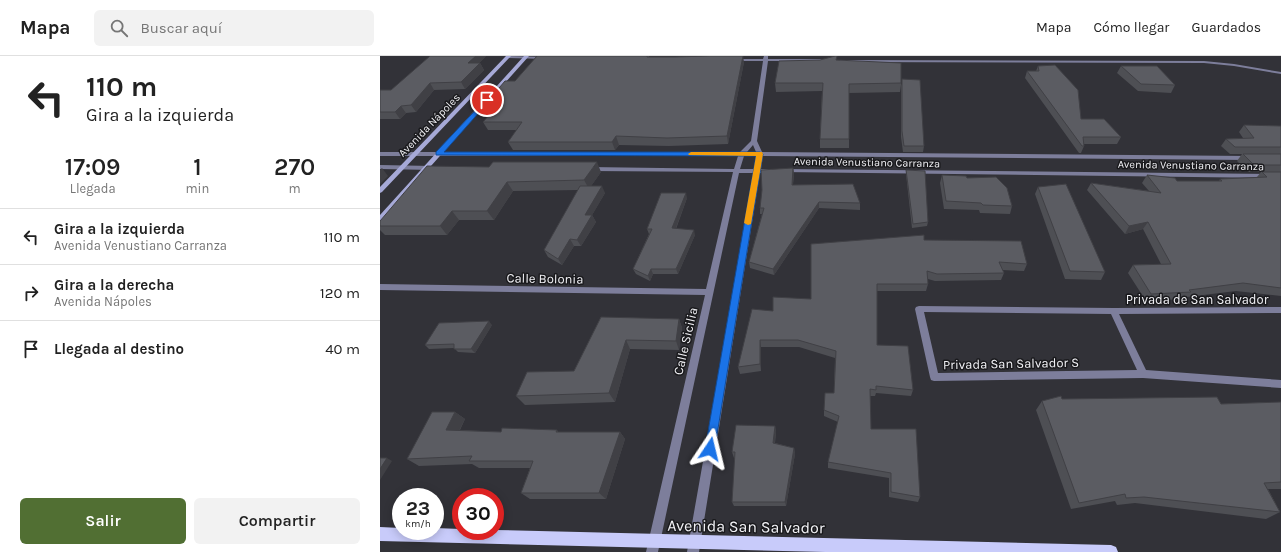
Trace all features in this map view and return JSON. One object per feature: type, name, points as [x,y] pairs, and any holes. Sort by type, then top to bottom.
[{"type":"main road","name":"Avenida Nápoles","points":[[380,191],[508,57]]},
{"type":"main road","name":"Avenida Nápoles","points":[[380,219],[526,57]]},
{"type":"main road","name":"Avenida San Salvador","points":[[380,534],[653,546],[1111,552]]},
{"type":"street","points":[[508,57],[550,58]]},
{"type":"street","points":[[726,60],[766,58],[829,60]]},
{"type":"street","points":[[694,547],[760,154],[754,141],[766,58]]},
{"type":"street","points":[[837,60],[1204,62],[1234,65],[1281,73]]},
{"type":"street","points":[[1271,71],[1281,78]]},
{"type":"street","name":"Calle Sicilia","points":[[653,546],[737,169],[742,154],[754,141]]},
{"type":"street","name":"Avenida Venustiano Carranza","points":[[380,154],[760,154],[1257,158]]},
{"type":"street","points":[[380,167],[442,168]]},
{"type":"street","name":"Avenida Venustiano Carranza","points":[[585,168],[1281,176]]},
{"type":"street","name":"Calle Bolonia","points":[[380,287],[710,292]]},
{"type":"street","name":"Privada San Salvador S","points":[[1114,311],[919,309],[934,377],[1143,374],[1281,384]]},
{"type":"street","name":"Privada de San Salvador","points":[[1114,311],[1281,310]]},
{"type":"street","points":[[1114,311],[1143,374]]},
{"type":"building","points":[[430,56],[476,56],[468,63],[480,63],[461,82],[430,83],[411,105],[401,106],[395,112],[380,112],[380,90],[391,90]]},
{"type":"building","points":[[537,56],[743,56],[727,136],[667,138],[616,136],[612,142],[508,142],[522,122],[483,122],[495,108],[482,108],[505,81],[515,81]]},
{"type":"building","points":[[837,56],[836,60],[901,63],[901,83],[849,84],[849,139],[820,139],[823,83],[775,83],[779,61],[820,60]]},
{"type":"building","points":[[1055,65],[1078,90],[1081,119],[1104,119],[1121,137],[1083,137],[1084,146],[1082,146],[1027,71],[1039,71],[1038,66]]},
{"type":"building","points":[[1121,66],[1157,66],[1175,85],[1141,84]]},
{"type":"building","points":[[902,79],[920,80],[924,146],[904,146],[902,131]]},
{"type":"building","points":[[1244,125],[1281,126],[1281,147],[1235,147],[1226,139],[1254,138]]},
{"type":"building","points":[[1243,154],[1281,154],[1281,165],[1254,165]]},
{"type":"building","points":[[493,162],[597,162],[584,180],[507,182],[487,211],[452,211],[440,226],[380,226],[380,221],[427,166],[489,167]]},
{"type":"building","points":[[793,168],[792,185],[853,184],[860,203],[819,202],[773,269],[749,262],[764,208],[760,208],[762,190],[761,170]]},
{"type":"building","points":[[906,170],[925,171],[928,222],[913,224]]},
{"type":"building","points":[[1262,172],[1281,172],[1281,288],[1243,283],[1189,290],[1191,292],[1151,294],[1133,265],[1171,264],[1148,222],[1129,226],[1091,183],[1161,193],[1147,175],[1175,178],[1177,181],[1222,181],[1220,179],[1267,177]]},
{"type":"building","points":[[942,175],[966,176],[967,178],[996,177],[1007,188],[1012,206],[946,201]]},
{"type":"building","points":[[1066,184],[1105,272],[1070,271],[1038,187]]},
{"type":"building","points":[[580,186],[602,186],[585,215],[592,215],[577,240],[570,239],[558,259],[544,250]]},
{"type":"building","points":[[661,193],[686,193],[672,228],[694,230],[676,269],[651,269],[648,276],[633,269],[652,229],[647,229]]},
{"type":"building","points":[[924,235],[924,240],[1021,241],[1027,264],[999,262],[1004,273],[937,274],[927,271],[928,284],[877,284],[877,345],[908,346],[913,390],[876,386],[876,390],[870,389],[871,429],[916,429],[920,497],[891,492],[891,473],[828,462],[839,416],[824,410],[825,393],[834,393],[836,351],[798,340],[760,340],[760,364],[738,367],[752,309],[773,311],[773,297],[811,299],[811,244]]},
{"type":"building","points":[[601,317],[679,319],[676,341],[626,340],[609,393],[516,396],[527,372],[574,371]]},
{"type":"building","points":[[489,321],[471,349],[454,349],[454,344],[425,345],[439,323]]},
{"type":"building","points":[[1061,396],[1062,399],[1217,397],[1221,404],[1281,402],[1281,482],[1264,483],[1280,512],[1144,497],[1126,498],[1125,494],[1079,503],[1042,401]]},
{"type":"building","points":[[432,412],[455,412],[446,430],[501,432],[502,428],[557,430],[556,432],[620,432],[599,493],[521,493],[533,461],[469,461],[472,456],[407,459]]},
{"type":"building","points":[[736,425],[775,426],[773,443],[794,448],[785,502],[732,502],[735,452],[732,452]]},
{"type":"building","points":[[380,458],[387,458],[380,469]]},
{"type":"slow traffic","points":[[691,154],[760,154],[748,223]]},
{"type":"route","points":[[487,100],[439,154],[760,154],[710,449]]}]
